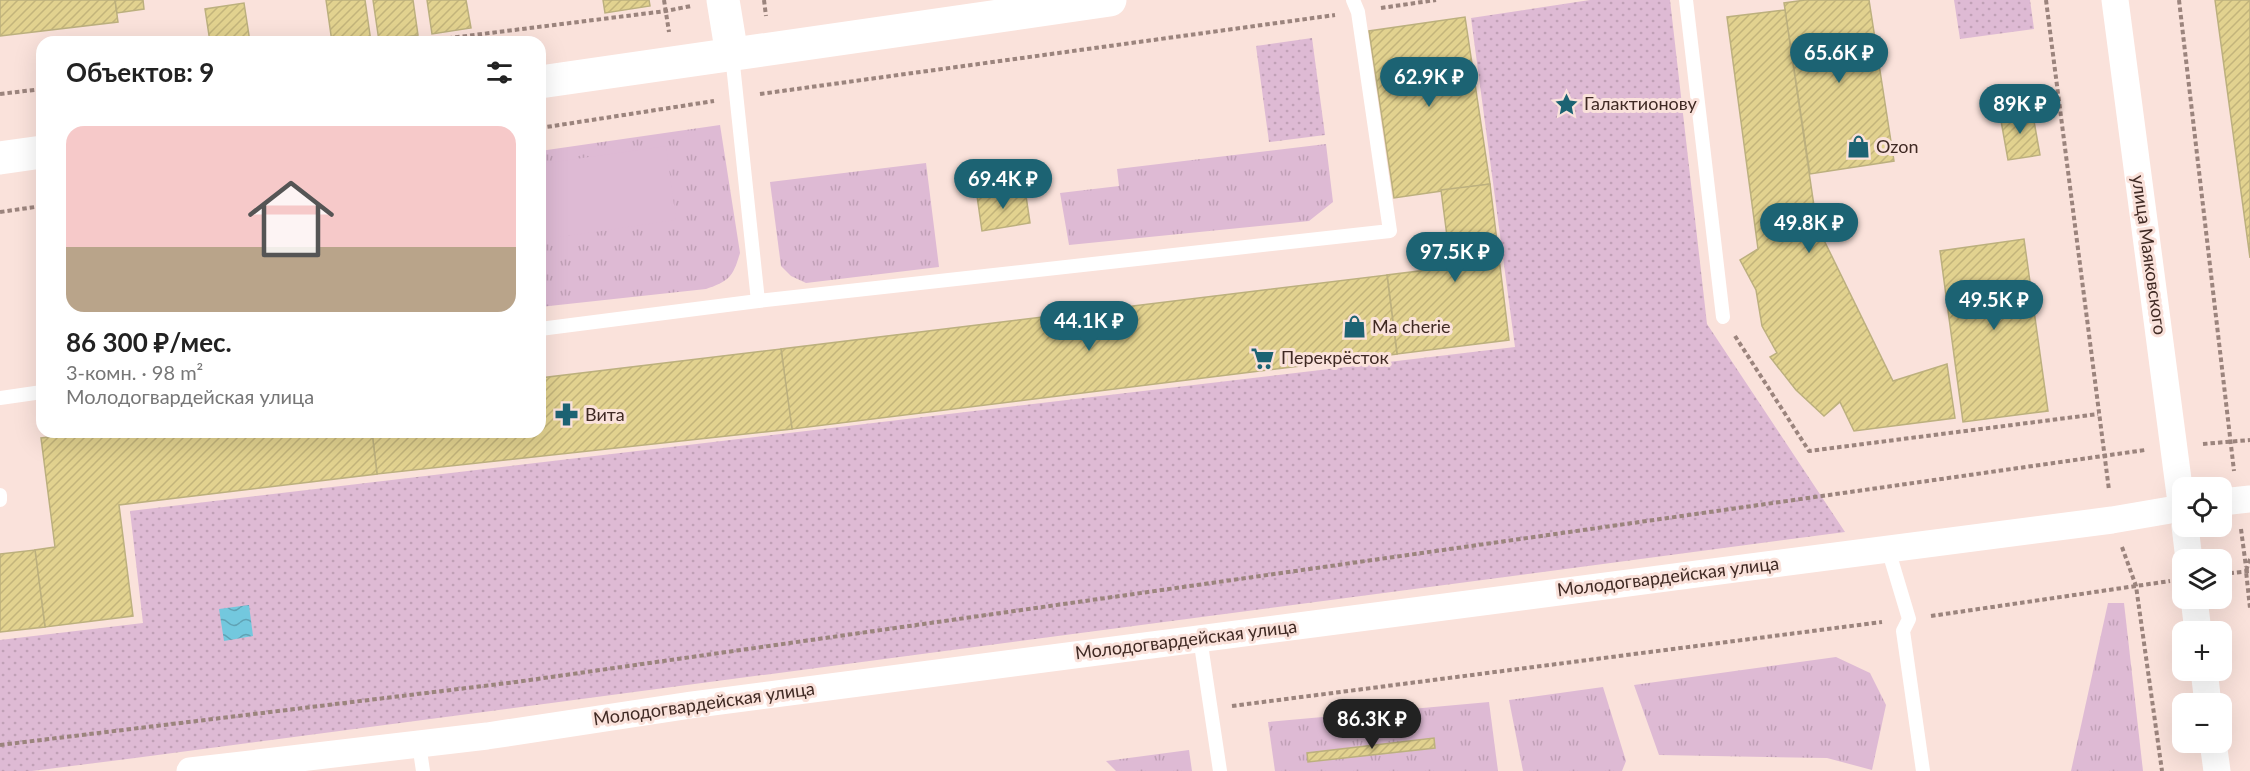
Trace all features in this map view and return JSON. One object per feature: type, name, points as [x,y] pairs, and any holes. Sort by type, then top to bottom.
[{"type":"street","points":[[546,81],[1110,0]]},
{"type":"street","name":"улица Маяковского","points":[[2115,0],[2178,477]]},
{"type":"street","points":[[710,2],[732,55]]},
{"type":"street","points":[[0,158],[36,153]]},
{"type":"street","name":"Молодогвардейская улица","points":[[190,771],[419,744],[1200,638],[2112,520],[2172,510]]},
{"type":"street","points":[[2215,753],[2217,771]]},
{"type":"lane","points":[[1686,0],[1723,317]]},
{"type":"lane","points":[[546,328],[758,301],[1390,231],[1356,6]]},
{"type":"lane","points":[[732,55],[758,301]]},
{"type":"lane","points":[[0,398],[36,393]]},
{"type":"lane","points":[[0,495],[0,500]]},
{"type":"lane","points":[[1888,549],[1910,619],[1904,631],[1923,771]]},
{"type":"lane","points":[[1200,638],[1220,771]]},
{"type":"lane","points":[[419,744],[423,771]]},
{"type":"path","points":[[664,0],[666,11]]},
{"type":"path","points":[[546,127],[1356,6],[1436,0]]},
{"type":"path","points":[[2046,0],[2098,414],[2106,455],[2112,520],[2136,586],[2162,771]]},
{"type":"path","points":[[2179,0],[2250,608]]},
{"type":"path","points":[[466,36],[666,11],[710,2]]},
{"type":"path","points":[[0,94],[36,90]]},
{"type":"path","points":[[0,212],[36,207]]},
{"type":"path","points":[[1723,317],[1809,451],[2098,414]]},
{"type":"path","points":[[0,745],[516,682],[2106,455],[2174,446],[2250,440]]},
{"type":"path","points":[[2247,570],[2250,559]]},
{"type":"path","points":[[2232,572],[2247,570]]},
{"type":"path","points":[[1212,708],[1910,619],[2171,580]]},
{"type":"green space","points":[[1590,0],[1670,0],[1707,324],[1845,532],[135,758],[32,771],[0,771],[0,640],[143,623],[130,511],[1515,347],[1471,18]]},
{"type":"green space","points":[[1954,0],[2030,0],[2034,29],[1960,39]]},
{"type":"green space","points":[[1312,38],[1325,135],[1269,142],[1256,46]]},
{"type":"green space","points":[[720,125],[740,253],[732,273],[725,280],[706,289],[546,306],[546,150]]},
{"type":"green space","points":[[1326,144],[1333,202],[1309,221],[1069,245],[1060,193],[1119,186],[1117,169]]},
{"type":"green space","points":[[666,146],[676,220],[546,239],[546,163]]},
{"type":"green space","points":[[926,163],[939,267],[806,283],[791,276],[781,266],[770,182]]},
{"type":"green space","points":[[2108,603],[2124,603],[2143,771],[2071,771]]},
{"type":"green space","points":[[1836,657],[1870,673],[1886,705],[1872,770],[1827,758],[1659,755],[1634,685]]},
{"type":"green space","points":[[1603,687],[1626,761],[1622,771],[1523,771],[1509,700]]},
{"type":"green space","points":[[1489,702],[1498,771],[1275,771],[1268,722]]},
{"type":"green space","points":[[1189,750],[1192,771],[1116,771],[1106,761]]},
{"type":"water","points":[[249,605],[253,636],[224,641],[219,609]]},
{"type":"building","points":[[0,0],[115,0],[118,22],[0,36]]},
{"type":"building","points":[[115,0],[143,0],[144,9],[117,13]]},
{"type":"building","points":[[326,0],[365,0],[370,36],[331,36]]},
{"type":"building","points":[[373,0],[413,0],[418,35],[378,36]]},
{"type":"building","points":[[427,0],[466,0],[471,28],[432,34]]},
{"type":"building","points":[[603,0],[649,0],[650,6],[605,13]]},
{"type":"building","points":[[1805,0],[1869,0],[1894,161],[1810,174],[1784,3]]},
{"type":"building","points":[[2215,0],[2250,0],[2250,258]]},
{"type":"building","points":[[244,3],[249,36],[209,36],[205,9]]},
{"type":"building","points":[[1785,10],[1817,226],[1893,381],[1947,364],[1955,418],[1854,431],[1840,402],[1824,416],[1796,390],[1770,357],[1777,353],[1762,326],[1756,290],[1740,260],[1758,249],[1727,17]]},
{"type":"building","points":[[1465,17],[1490,184],[1394,198],[1369,31]]},
{"type":"building","points":[[2032,110],[2040,155],[2008,160],[2000,115]]},
{"type":"building","points":[[1490,184],[1509,340],[1397,354],[1387,275],[1451,267],[1441,190]]},
{"type":"building","points":[[1025,189],[1030,223],[982,231],[977,196]]},
{"type":"building","points":[[2024,239],[2048,411],[1963,422],[1940,251]]},
{"type":"building","points":[[1387,275],[1397,354],[792,429],[781,349]]},
{"type":"building","points":[[781,349],[792,429],[377,474],[373,438],[546,438],[546,377]]},
{"type":"building","points":[[41,438],[373,438],[377,474],[119,505],[133,616],[45,627],[35,550],[55,547]]},
{"type":"building","points":[[35,550],[45,627],[0,632],[0,554]]},
{"type":"building","points":[[1434,738],[1435,748],[1308,762],[1307,753]]},
{"type":"place","name":"Галактионову","points":[[1566,104]]},
{"type":"place","name":"Ozon","points":[[1858,147]]},
{"type":"place","name":"Ma cherie","points":[[1354,327]]},
{"type":"place","name":"Перекрёсток","points":[[1263,358]]},
{"type":"place","name":"Вита","points":[[567,415]]}]
